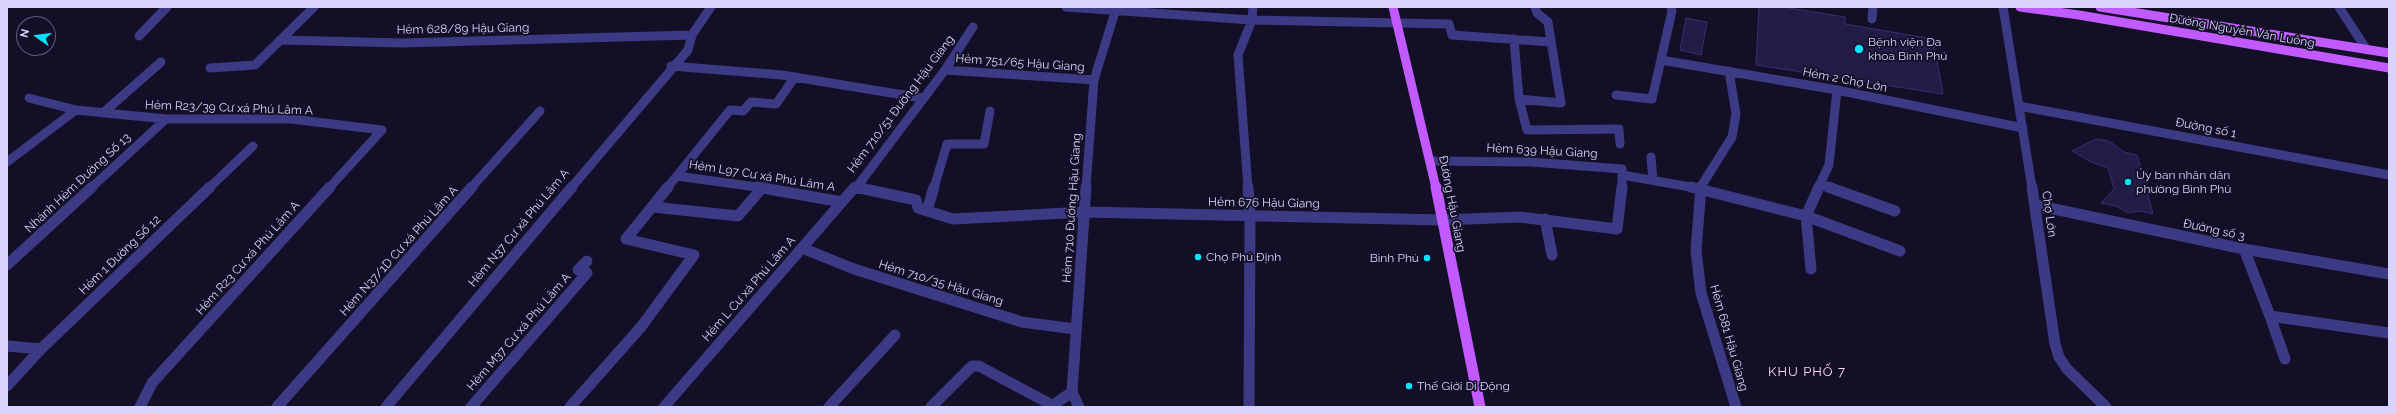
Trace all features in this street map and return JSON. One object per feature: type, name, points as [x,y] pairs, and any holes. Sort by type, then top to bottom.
[{"type":"main road","name":"Đường Hậu Giang","points":[[1393,7],[1431,161],[1480,407]]},
{"type":"main road","name":"Đường Nguyễn Văn Luông","points":[[2020,7],[2079,15],[2389,68]]},
{"type":"main road","name":"Đường Nguyễn Văn Luông","points":[[2100,7],[2389,53]]},
{"type":"street","points":[[139,36],[167,7]]},
{"type":"street","points":[[210,68],[255,64],[282,40],[314,7]]},
{"type":"street","name":"Hẻm N37 Cư xá Phú Lâm A","points":[[386,407],[671,66],[688,50],[692,35],[711,7]]},
{"type":"street","points":[[1066,7],[1115,12],[1252,20],[1397,25],[1449,24],[1452,35],[1551,42]]},
{"type":"street","points":[[1248,407],[1250,216],[1238,56],[1252,20],[1252,7]]},
{"type":"street","points":[[1519,99],[1561,103],[1548,22],[1537,13],[1534,7]]},
{"type":"street","points":[[1616,95],[1652,99],[1662,60],[1671,7]]},
{"type":"street","points":[[1872,19],[1873,7]]},
{"type":"street","name":"Chợ Lớn","points":[[2003,7],[2008,23],[2052,329],[2059,357],[2079,383],[2106,407]]},
{"type":"street","points":[[2339,7],[2367,50]]},
{"type":"street","name":"Hẻm 710 Đường Hậu Giang","points":[[1079,407],[1072,392],[1075,329],[1086,212],[1094,80],[1115,12]]},
{"type":"street","name":"Hẻm 710/51 Đường Hậu Giang","points":[[973,27],[945,70],[854,188],[916,200],[918,208],[953,219],[1086,212]]},
{"type":"street","name":"Hẻm 628/89 Hậu Giang","points":[[282,40],[403,44],[692,35]]},
{"type":"street","points":[[1514,39],[1519,99],[1527,130],[1619,129],[1620,144]]},
{"type":"street","name":"Hẻm 2 Chợ Lớn","points":[[1662,60],[1837,90],[2023,128]]},
{"type":"street","points":[[103,113],[161,62]]},
{"type":"street","points":[[671,66],[795,77],[922,98]]},
{"type":"street","name":"Hẻm 751/65 Hậu Giang","points":[[945,70],[1094,80]]},
{"type":"street","name":"Hẻm 681 Hậu Giang","points":[[1730,71],[1736,114],[1732,137],[1700,189],[1696,251],[1701,293],[1736,407]]},
{"type":"street","points":[[570,407],[641,327],[694,254],[657,244],[626,239],[730,110],[743,111],[751,102],[776,104],[795,77]]},
{"type":"street","points":[[1812,269],[1806,216],[1829,165],[1837,90]]},
{"type":"street","name":"Hẻm R23/39 Cư xá Phú Lâm A","points":[[29,98],[76,110],[166,119],[291,119],[382,130]]},
{"type":"street","name":"Đường số 1","points":[[2019,106],[2389,175]]},
{"type":"street","points":[[7,162],[76,110]]},
{"type":"street","points":[[927,211],[947,144],[984,144],[990,110]]},
{"type":"street","name":"Hẻm N37/1D Cư xá Phú Lâm A","points":[[277,407],[540,112]]},
{"type":"street","name":"Nhánh Hẻm Đường Số 13","points":[[7,265],[166,119]]},
{"type":"street","name":"Hẻm R23 Cư xá Phú Lâm A","points":[[140,407],[152,383],[382,130]]},
{"type":"street","name":"Hẻm 1 Đường Số 12","points":[[7,386],[41,348],[254,146]]},
{"type":"street","points":[[1651,157],[1652,180]]},
{"type":"street","name":"Hẻm 639 Hậu Giang","points":[[1431,161],[1531,162],[1622,168],[1622,175]]},
{"type":"street","points":[[1622,175],[1700,189],[1806,216],[1900,251]]},
{"type":"street","name":"Hẻm 676 Hậu Giang","points":[[1086,212],[1442,220],[1520,217],[1617,229],[1622,199],[1622,175]]},
{"type":"street","name":"Hẻm L97 Cư xá Phú Lâm A","points":[[677,176],[762,188],[842,202]]},
{"type":"street","points":[[1821,185],[1895,210]]},
{"type":"street","points":[[652,207],[738,216],[762,188]]},
{"type":"street","name":"Hẻm L Cư xá Phú Lâm A","points":[[664,407],[854,188]]},
{"type":"street","name":"Đường số 3","points":[[2035,205],[2244,249],[2389,274]]},
{"type":"street","points":[[1545,219],[1552,255]]},
{"type":"street","name":"Hẻm 710/35 Hậu Giang","points":[[802,248],[854,269],[1022,322],[1075,329]]},
{"type":"street","points":[[2244,249],[2285,359]]},
{"type":"street","name":"Hẻm M37 Cư xá Phú Lâm A","points":[[471,407],[587,273],[578,270],[587,261]]},
{"type":"street","points":[[2270,316],[2389,333]]},
{"type":"street","points":[[829,407],[895,335]]},
{"type":"street","points":[[7,346],[41,348]]},
{"type":"street","points":[[931,407],[972,366],[979,366],[1051,406],[1072,392]]},
{"type":"building","points":[[1759,7],[1783,7],[1845,17],[1845,24],[1933,39],[1943,94],[1756,65]]},
{"type":"building","points":[[1686,18],[1707,22],[1701,55],[1680,50]]},
{"type":"building","name":"Ủy ban nhân dân phường Bình Phú","points":[[2096,139],[2109,141],[2124,152],[2137,155],[2153,214],[2141,211],[2128,213],[2116,206],[2101,203],[2114,189],[2108,168],[2091,162],[2072,151]]},
{"type":"place","name":"Bệnh viện Đa khoa Bình Phú","points":[[1859,49]]},
{"type":"place","name":"Ủy ban nhân dân phường Bình Phú","points":[[2128,182]]},
{"type":"place","name":"Chợ Phú Định","points":[[1198,257]]},
{"type":"place","name":"Bình Phú","points":[[1427,258]]},
{"type":"place","name":"Thế Giới Di Động","points":[[1409,386]]},
{"type":"district","name":"KHU PHỐ 7","points":[[1807,372]]}]
